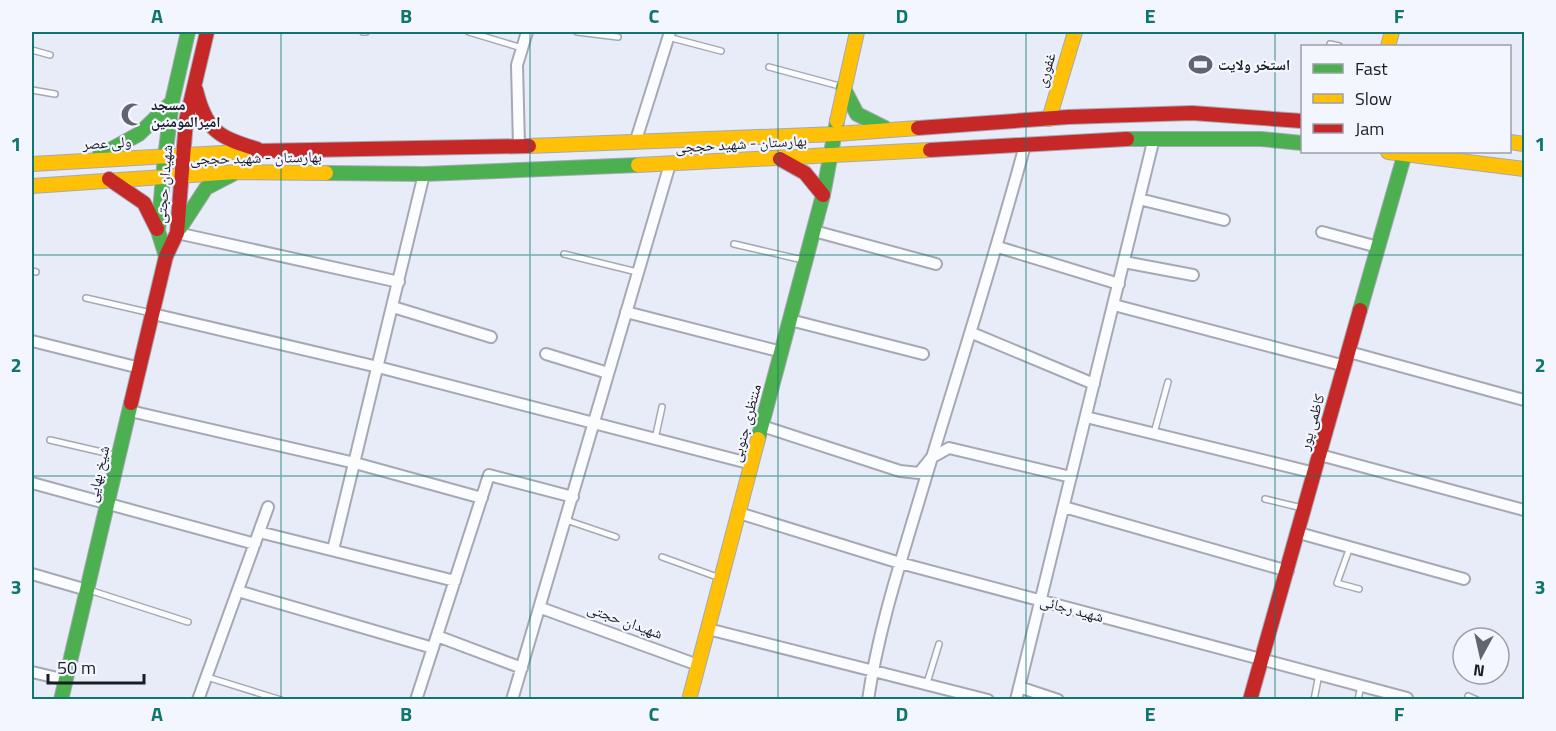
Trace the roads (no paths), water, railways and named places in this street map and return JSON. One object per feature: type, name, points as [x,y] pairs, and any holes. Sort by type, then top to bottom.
[{"type":"main road","name":"شهیدان حجتی","points":[[166,256],[158,231],[163,176],[172,102],[188,32]]},
{"type":"main road","name":"شهیدان حجتی","points":[[166,256],[177,233],[186,121],[207,32]]},
{"type":"main road","points":[[836,134],[843,87],[857,32]]},
{"type":"main road","name":"غفوری","points":[[1049,119],[1075,32]]},
{"type":"main road","points":[[194,84],[204,122],[215,132],[256,149],[281,150]]},
{"type":"main road","points":[[843,87],[857,114],[888,129]]},
{"type":"main road","points":[[87,161],[128,144],[145,132],[172,102]]},
{"type":"main road","name":"بهارستان - شهید حججی","points":[[184,157],[281,150],[519,146],[836,134],[1049,119],[1192,113],[1301,121]]},
{"type":"main road","name":"منتظری جنوبی","points":[[689,699],[814,231],[836,134]]},
{"type":"main road","name":"بهارستان - شهید حججی","points":[[182,176],[237,172],[424,174],[780,159],[1154,138],[1261,139],[1301,143]]},
{"type":"main road","points":[[1405,153],[1524,169]]},
{"type":"main road","name":"کاظمی پور","points":[[1250,699],[1299,533],[1405,153]]},
{"type":"main road","name":"ولی عصر","points":[[32,164],[184,157]]},
{"type":"main road","points":[[780,159],[805,173],[823,195]]},
{"type":"main road","points":[[177,233],[207,188],[237,172]]},
{"type":"main road","points":[[32,186],[109,179],[182,176]]},
{"type":"main road","points":[[109,179],[144,203],[158,231]]},
{"type":"main road","name":"شیخ بهایی","points":[[61,699],[166,256]]},
{"type":"street","points":[[519,146],[517,65],[527,32]]},
{"type":"street","points":[[636,140],[669,34]]},
{"type":"street","points":[[1016,699],[1154,138]]},
{"type":"street","points":[[868,699],[872,669],[900,563],[998,247],[1025,145]]},
{"type":"street","points":[[515,699],[522,668],[670,164]]},
{"type":"street","points":[[333,550],[424,174]]},
{"type":"street","points":[[1139,199],[1224,220]]},
{"type":"street","points":[[814,231],[936,264]]},
{"type":"street","points":[[1322,232],[1378,247]]},
{"type":"street","points":[[177,233],[399,282]]},
{"type":"street","points":[[998,247],[1119,284]]},
{"type":"street","points":[[1124,262],[1192,275]]},
{"type":"street","points":[[1114,305],[1345,366]]},
{"type":"street","points":[[393,307],[491,337]]},
{"type":"street","points":[[626,312],[782,352]]},
{"type":"street","points":[[153,314],[378,366],[752,464]]},
{"type":"street","points":[[790,320],[923,354]]},
{"type":"street","points":[[972,333],[1094,384]]},
{"type":"street","points":[[32,341],[140,368]]},
{"type":"street","points":[[1349,352],[1524,400]]},
{"type":"street","points":[[546,354],[608,373]]},
{"type":"street","points":[[130,411],[354,463],[482,498]]},
{"type":"street","points":[[1086,417],[1315,473]]},
{"type":"street","points":[[762,426],[900,471],[919,473],[931,458],[949,448],[1071,477]]},
{"type":"street","points":[[1320,455],[1524,510]]},
{"type":"street","points":[[416,699],[489,475],[573,497]]},
{"type":"street","points":[[32,483],[255,544]]},
{"type":"street","points":[[198,699],[268,507]]},
{"type":"street","points":[[1064,507],[1288,571]]},
{"type":"street","name":"شهید رجائی","points":[[739,513],[900,563],[1407,698]]},
{"type":"street","points":[[259,532],[455,581]]},
{"type":"street","points":[[1299,533],[1464,579]]},
{"type":"street","points":[[32,574],[87,590]]},
{"type":"street","points":[[238,591],[433,648]]},
{"type":"street","name":"شهیدان حجتی","points":[[541,608],[698,665]]},
{"type":"street","points":[[708,629],[988,699]]},
{"type":"street","points":[[437,636],[522,668]]},
{"type":"street","points":[[32,672],[66,680]]},
{"type":"street","points":[[1019,687],[1058,699]]},
{"type":"lane","points":[[469,32],[522,48]]},
{"type":"lane","points":[[577,32],[618,37]]},
{"type":"lane","points":[[669,34],[721,51]]},
{"type":"lane","points":[[1330,44],[1334,45]]},
{"type":"lane","points":[[32,50],[50,55]]},
{"type":"lane","points":[[769,67],[843,87]]},
{"type":"lane","points":[[32,90],[55,94]]},
{"type":"lane","points":[[734,244],[806,261]]},
{"type":"lane","points":[[564,254],[637,272]]},
{"type":"lane","points":[[86,298],[153,314]]},
{"type":"lane","points":[[1154,433],[1168,382]]},
{"type":"lane","points":[[655,439],[662,407]]},
{"type":"lane","points":[[50,440],[119,456]]},
{"type":"lane","points":[[1265,499],[1305,509]]},
{"type":"lane","points":[[566,520],[616,537]]},
{"type":"lane","points":[[1350,547],[1337,583],[1359,589]]},
{"type":"lane","points":[[662,557],[721,579]]},
{"type":"lane","points":[[87,590],[188,622]]},
{"type":"lane","points":[[927,683],[939,644]]},
{"type":"lane","points":[[1314,699],[1319,674]]},
{"type":"lane","points":[[207,676],[282,699]]},
{"type":"lane","points":[[1358,699],[1361,685]]},
{"type":"lane","points":[[1468,696],[1477,699]]},
{"type":"place","name":"استخر ولایت","points":[[1200,65]]},
{"type":"place","name":"مسجد امیرالمومنین","points":[[133,114]]}]
